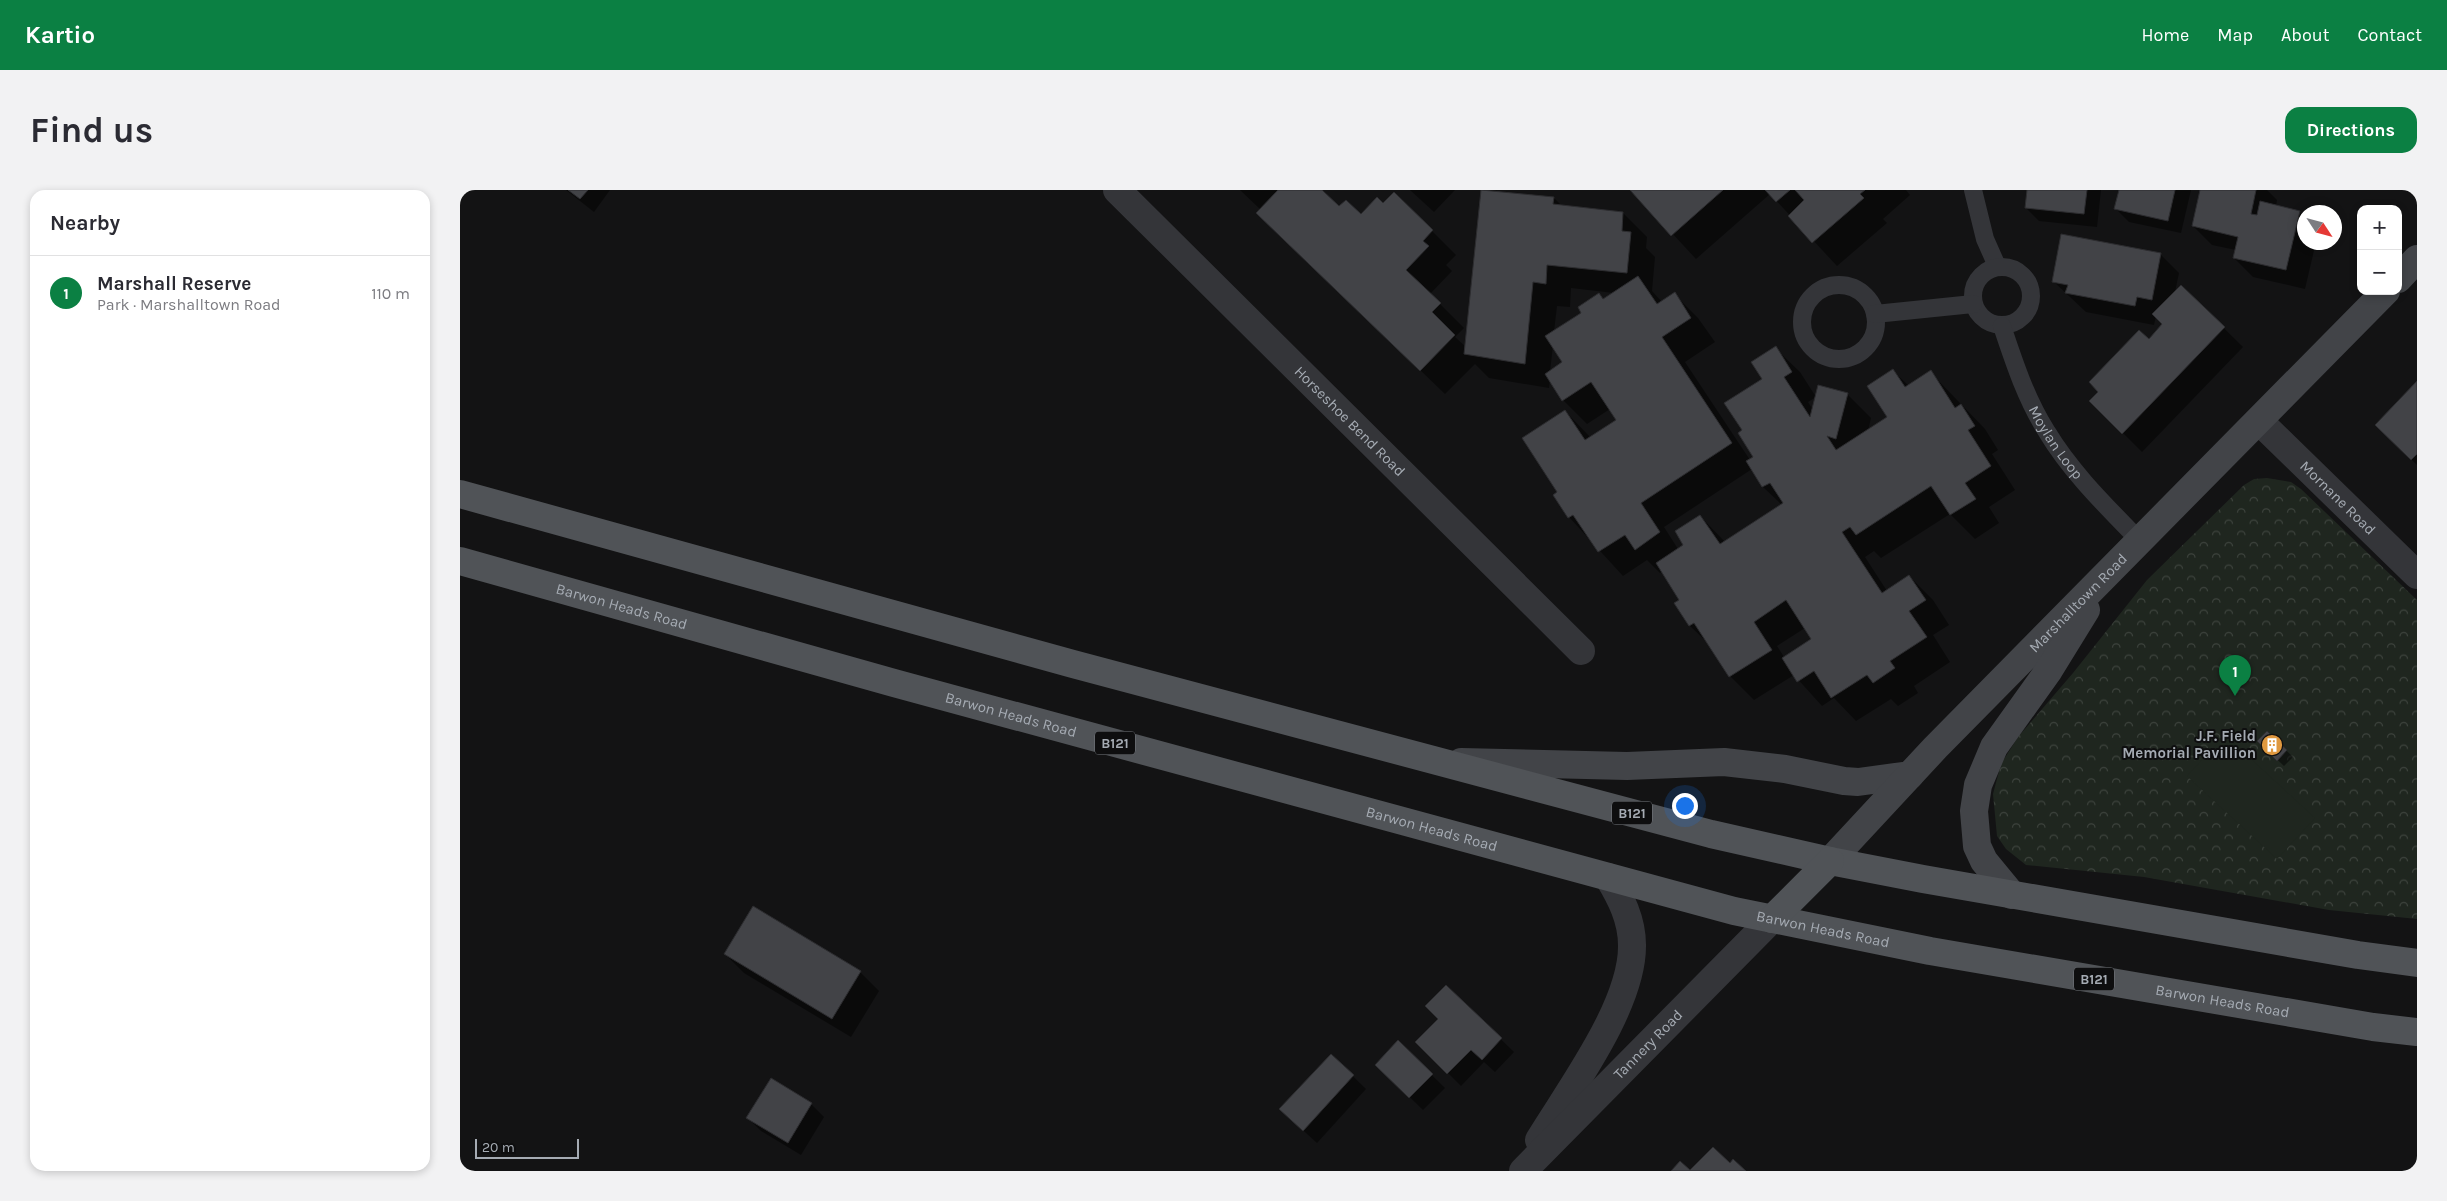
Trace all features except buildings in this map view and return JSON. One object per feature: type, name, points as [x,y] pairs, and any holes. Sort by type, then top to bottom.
[{"type":"main road","name":"B121","points":[[460,494],[1073,664],[1711,834],[1830,861],[2012,895],[2358,956],[2417,963]]},
{"type":"main road","name":"Barwon Heads Road","points":[[460,561],[903,686],[1608,878],[1772,919],[1930,951],[2373,1027],[2417,1032]]},
{"type":"main road","name":"Marshalltown Road","points":[[1772,919],[1830,861]]},
{"type":"street","name":"Horseshoe Bend Road","points":[[1117,190],[1581,651]]},
{"type":"street","points":[[2402,275],[2417,259]]},
{"type":"street","name":"Marshalltown Road","points":[[1830,861],[1910,775],[2139,540],[2382,295]]},
{"type":"street","name":"Mornane Road","points":[[2259,421],[2417,575]]},
{"type":"street","points":[[2012,895],[1984,861],[1977,846],[1974,819],[1978,785],[1994,747],[2049,670],[2114,566]]},
{"type":"street","points":[[1435,762],[1627,766],[1724,762],[1785,769],[1844,781],[1872,781],[1910,775]]},
{"type":"street","points":[[1522,1171],[1604,1032],[1626,982],[1632,953],[1632,934],[1625,908],[1608,878]]},
{"type":"street","name":"Tannery Road","points":[[1522,1171],[1772,919]]},
{"type":"lane","points":[[1973,190],[1985,239],[1997,266]]},
{"type":"lane","points":[[1997,266],[2007,266],[2024,275],[2032,293],[2027,312],[2012,324],[2002,326],[1984,319],[1974,304],[1975,284],[1980,276],[1997,266]]},
{"type":"lane","points":[[1837,285],[1850,286],[1861,292],[1870,302],[1875,314],[1875,326],[1871,339],[1864,349],[1853,356],[1840,359],[1827,357],[1816,351],[1807,342],[1803,330],[1802,318],[1806,305],[1814,295],[1824,288],[1837,285]]},
{"type":"lane","points":[[1875,314],[1974,304]]},
{"type":"lane","name":"Moylan Loop","points":[[2002,326],[2020,381],[2047,433],[2079,474],[2139,540]]},
{"type":"green space","points":[[2267,478],[2291,482],[2301,489],[2417,600],[2417,919],[2329,910],[2144,877],[2026,865],[2006,849],[1997,836],[1993,794],[2001,764],[2018,737],[2073,673],[2147,580],[2244,485],[2254,479]]},
{"type":"green space","points":[[2225,735],[2315,818],[2277,859],[2187,776]]},
{"type":"place","name":"Marshall Reserve","points":[[2235,696]]},
{"type":"place","name":"J.F. Field Memorial Pavillion","points":[[2272,745]]}]
